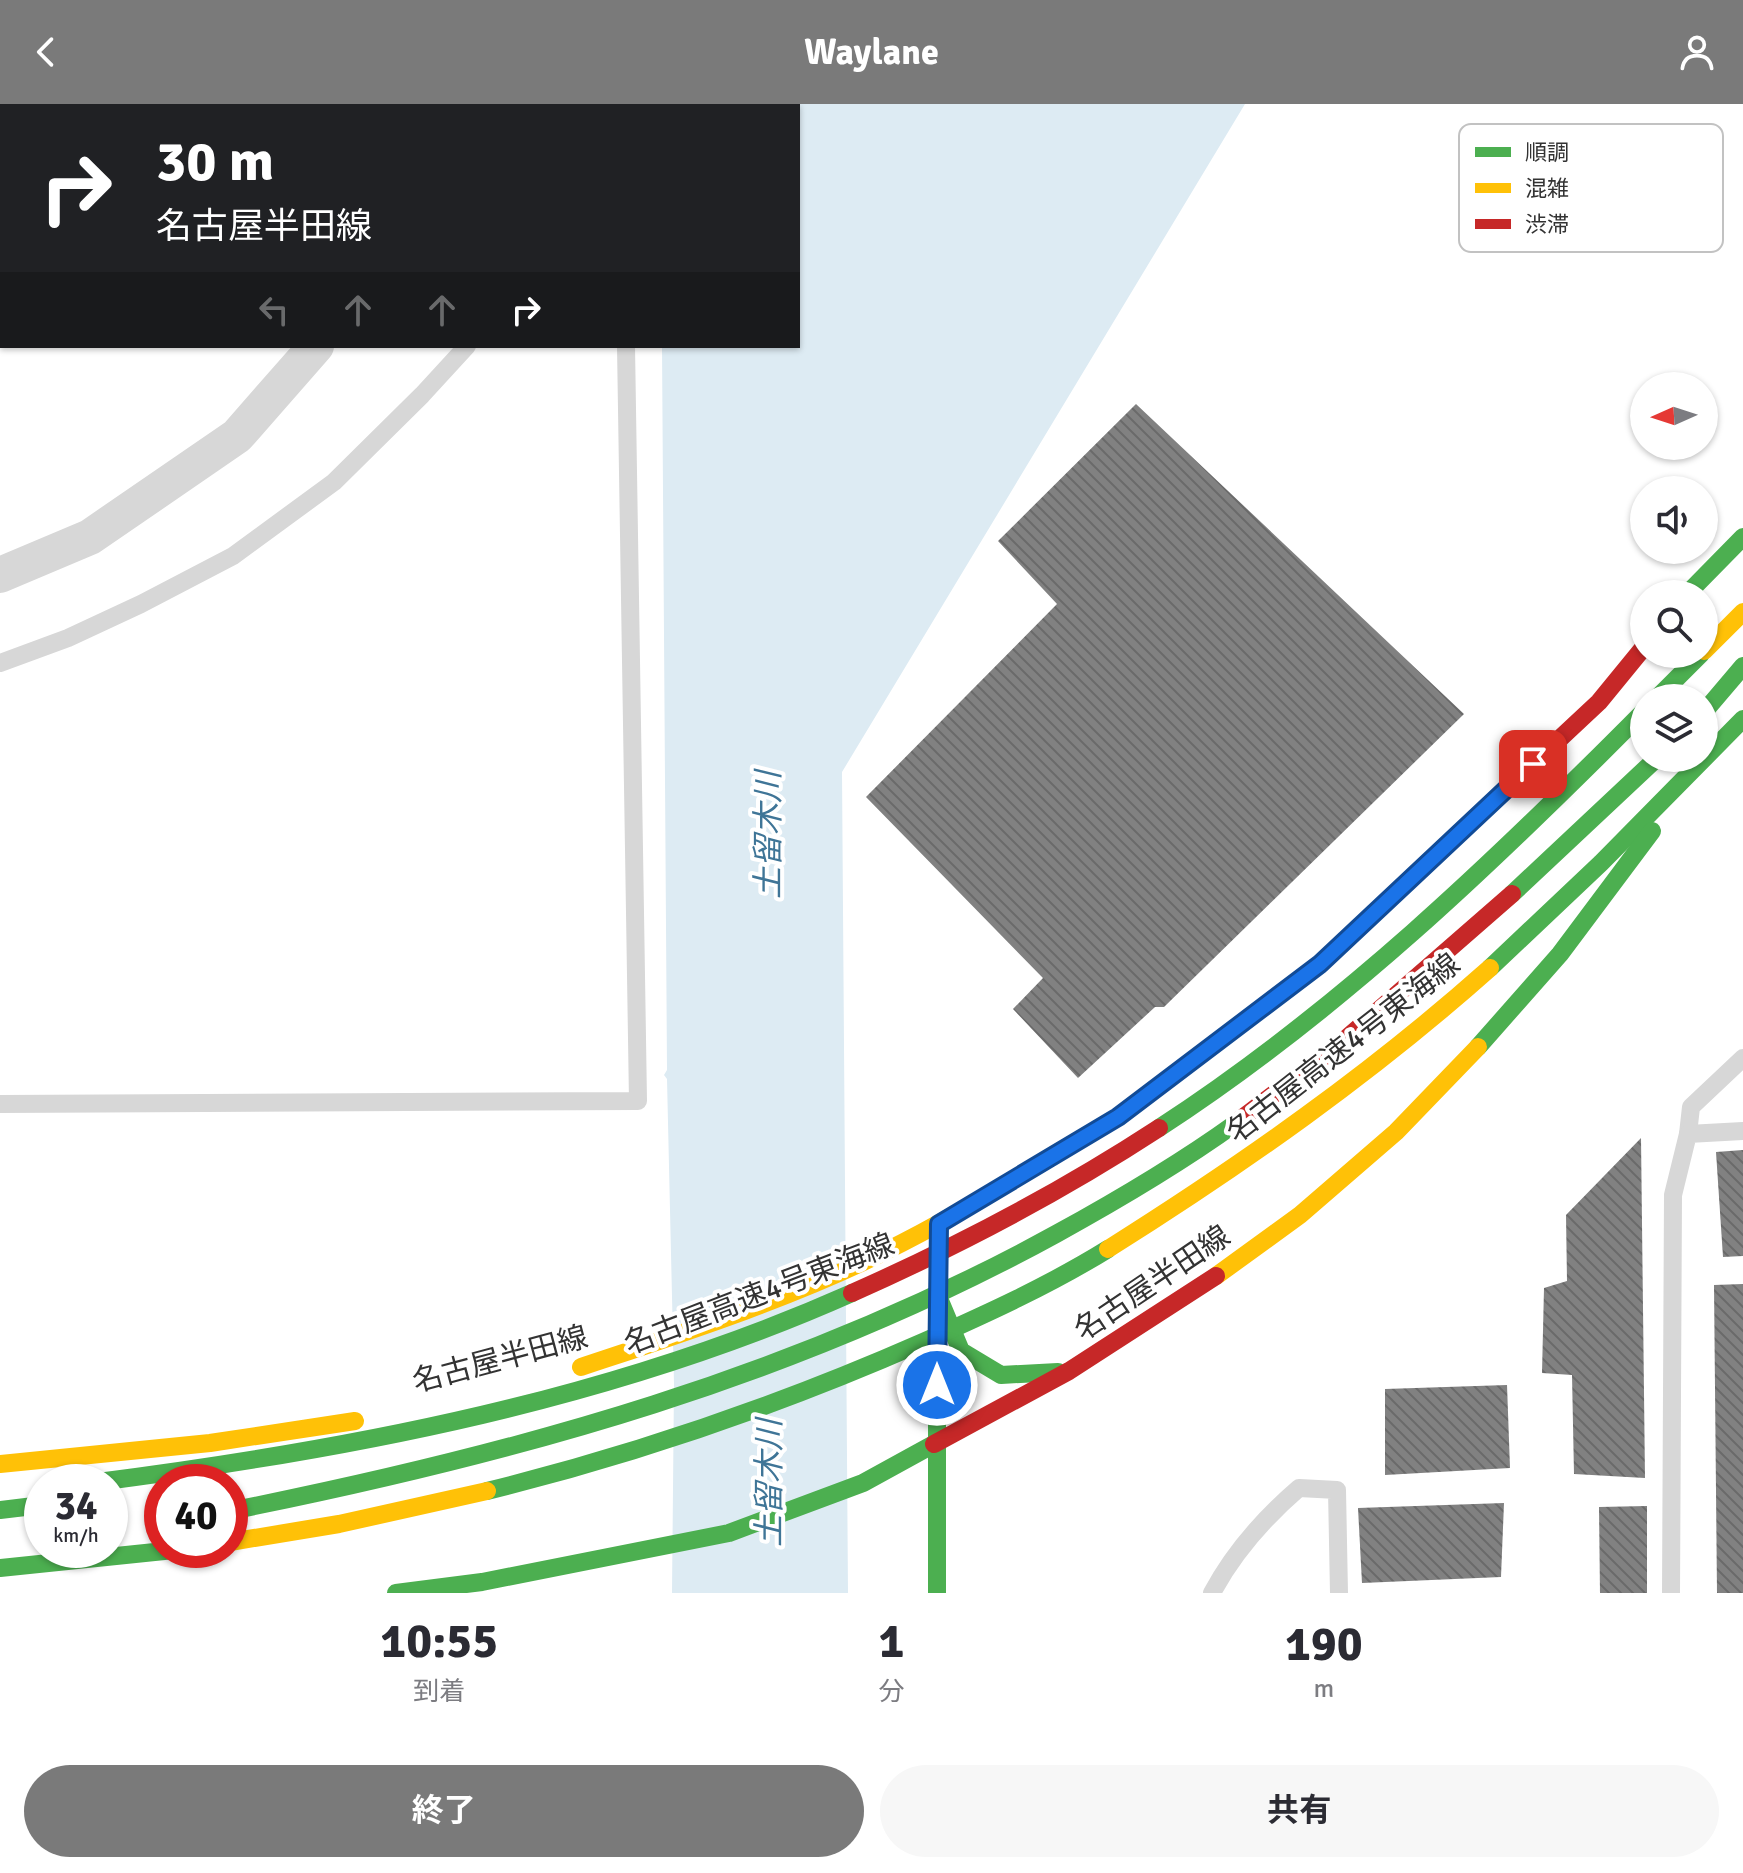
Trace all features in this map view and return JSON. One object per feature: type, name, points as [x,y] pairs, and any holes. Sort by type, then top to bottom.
[{"type":"main road","points":[[1701,580],[1743,537]]},
{"type":"main road","points":[[1718,636],[1743,612]]},
{"type":"main road","name":"名古屋半田線","points":[[556,1374],[600,1362],[743,1312],[880,1254],[939,1224],[1118,1117],[1320,964],[1599,702],[1630,664]]},
{"type":"main road","points":[[1718,695],[1743,666]]},
{"type":"main road","points":[[1671,684],[1686,668]]},
{"type":"main road","name":"名古屋半田線","points":[[396,1593],[482,1582],[729,1533],[863,1483],[1069,1371],[1194,1292],[1300,1215],[1396,1132],[1485,1040],[1560,954],[1743,711]]},
{"type":"main road","name":"名古屋高速4号東海線","points":[[248,1539],[331,1527],[477,1495],[640,1450],[781,1403],[909,1350],[1072,1270],[1217,1182],[1350,1085],[1482,975],[1599,866],[1743,719]]},
{"type":"main road","name":"名古屋高速4号東海線","points":[[128,1478],[305,1453],[437,1426],[568,1393],[690,1355],[805,1312],[917,1264],[1030,1205],[1138,1143],[1255,1063],[1353,985],[1455,896],[1630,725]]},
{"type":"main road","points":[[248,1507],[399,1476],[536,1441],[654,1406],[776,1364],[888,1319],[1005,1263],[1118,1200],[1225,1131],[1328,1054],[1429,971],[1642,772]]},
{"type":"main road","points":[[937,1593],[939,1224]]},
{"type":"main road","points":[[937,1295],[961,1351],[1001,1375],[1069,1371]]},
{"type":"main road","points":[[239,1464],[335,1438],[426,1408]]},
{"type":"main road","points":[[0,1464],[210,1443],[367,1419]]},
{"type":"main road","points":[[0,1493],[24,1491]]},
{"type":"main road","points":[[0,1510],[24,1507]]},
{"type":"main road","points":[[0,1568],[144,1553]]},
{"type":"street","points":[[0,575],[90,537],[237,436],[314,348]]},
{"type":"lane","points":[[0,663],[80,632],[233,556],[334,482],[465,348]]},
{"type":"lane","points":[[0,1104],[638,1101],[626,348]]},
{"type":"lane","points":[[1671,1593],[1673,1195],[1688,1134],[1691,1107],[1743,1058]]},
{"type":"lane","points":[[1688,1134],[1743,1131]]},
{"type":"lane","points":[[1212,1593],[1229,1561],[1270,1513],[1299,1488],[1337,1490],[1339,1593]]},
{"type":"water","name":"土留木川","points":[[800,104],[1245,104],[842,772],[848,1593],[672,1593],[674,1384],[667,1079],[664,1075],[667,1070],[662,348],[800,348]]},
{"type":"building","points":[[1136,404],[1464,714],[1164,1007],[1155,1007],[1078,1078],[1013,1009],[1043,978],[866,797],[1057,604],[998,541]]},
{"type":"building","points":[[1641,1138],[1645,1478],[1574,1474],[1572,1375],[1542,1373],[1544,1288],[1567,1281],[1566,1215]]},
{"type":"building","points":[[1743,1150],[1743,1256],[1723,1257],[1716,1152]]},
{"type":"building","points":[[1743,1284],[1743,1593],[1717,1593],[1714,1285]]},
{"type":"building","points":[[1507,1385],[1510,1468],[1385,1475],[1385,1389]]},
{"type":"building","points":[[1504,1503],[1501,1577],[1362,1583],[1358,1508]]},
{"type":"building","points":[[1647,1506],[1647,1593],[1600,1593],[1599,1507]]},
{"type":"traffic: fast","points":[[1701,580],[1743,537]]},
{"type":"traffic: fast","points":[[1718,695],[1743,666]]},
{"type":"traffic: fast","points":[[1671,684],[1687,668]]},
{"type":"traffic: fast","points":[[1490,968],[1601,863],[1743,719]]},
{"type":"traffic: fast","points":[[1159,1128],[1225,1083],[1352,985],[1472,879],[1630,725]]},
{"type":"traffic: fast","points":[[1512,894],[1642,772]]},
{"type":"traffic: fast","points":[[1062,1150],[1118,1117],[1320,964],[1491,803]]},
{"type":"traffic: fast","points":[[1478,1047],[1560,954],[1652,831]]},
{"type":"traffic: fast","points":[[248,1507],[550,1436],[756,1369],[858,1329],[957,1285],[1102,1208],[1236,1123]]},
{"type":"traffic: fast","points":[[487,1491],[599,1461],[763,1407],[994,1310],[1108,1249]]},
{"type":"traffic: fast","points":[[128,1478],[387,1436],[577,1391],[670,1363],[852,1293]]},
{"type":"traffic: fast","points":[[938,1296],[961,1351],[1001,1375],[1058,1372]]},
{"type":"traffic: fast","points":[[937,1299],[937,1593]]},
{"type":"traffic: fast","points":[[396,1593],[482,1582],[729,1533],[863,1483],[934,1444]]},
{"type":"traffic: fast","points":[[0,1510],[24,1507]]},
{"type":"traffic: fast","points":[[0,1568],[144,1553]]},
{"type":"traffic: slow","points":[[1718,637],[1743,612]]},
{"type":"traffic: slow","points":[[1108,1249],[1305,1116],[1399,1045],[1490,968]]},
{"type":"traffic: slow","points":[[1216,1276],[1300,1215],[1396,1132],[1478,1047]]},
{"type":"traffic: slow","points":[[581,1367],[734,1315],[846,1270],[928,1229],[1062,1150]]},
{"type":"traffic: slow","points":[[0,1464],[210,1443],[355,1421]]},
{"type":"traffic: slow","points":[[248,1539],[339,1524],[487,1491]]},
{"type":"traffic: jam","points":[[1491,803],[1599,702],[1630,664]]},
{"type":"traffic: jam","points":[[1236,1123],[1340,1044],[1512,894]]},
{"type":"traffic: jam","points":[[852,1293],[1008,1217],[1159,1128]]},
{"type":"traffic: jam","points":[[934,1444],[1069,1371],[1216,1276]]},
{"type":"route","points":[[937,1385],[939,1224],[1118,1117],[1320,964],[1533,764]]}]
